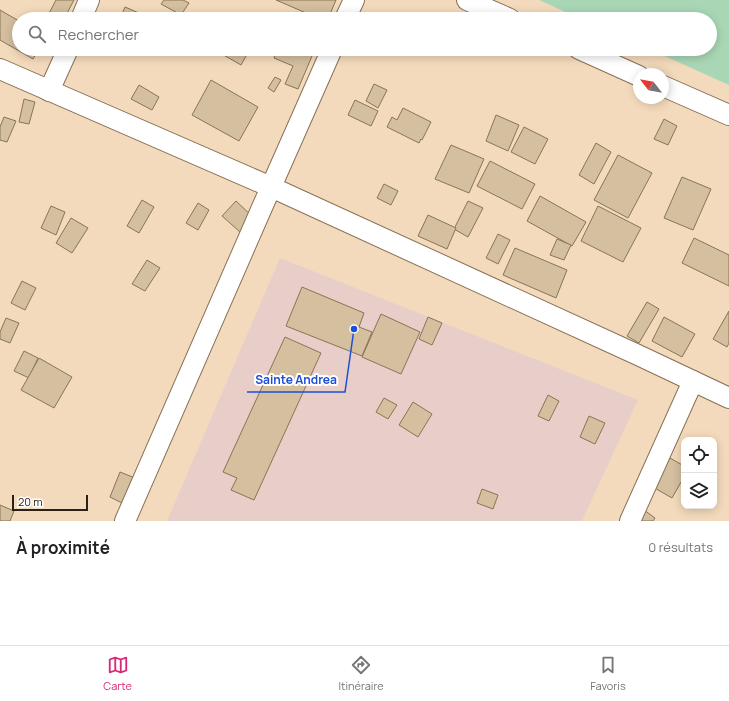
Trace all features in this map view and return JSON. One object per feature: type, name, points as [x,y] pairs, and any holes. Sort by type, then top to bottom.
[{"type":"street","points":[[84,12],[89,0]]},
{"type":"street","points":[[348,12],[354,0]]},
{"type":"street","points":[[467,0],[494,12]]},
{"type":"street","points":[[49,91],[65,56]]},
{"type":"street","points":[[125,521],[329,56]]},
{"type":"street","points":[[594,56],[633,73]]},
{"type":"street","points":[[0,69],[271,187],[729,398]]},
{"type":"street","points":[[669,89],[729,115]]},
{"type":"street","points":[[630,521],[692,381]]},
{"type":"shaded area","points":[[280,258],[638,400],[582,521],[167,521]]},
{"type":"green space","points":[[539,0],[729,0],[729,85],[665,56],[717,56],[717,12],[566,12]]},
{"type":"building","points":[[56,0],[74,0],[68,12],[50,12]]},
{"type":"building","points":[[164,0],[183,0],[189,3],[183,12],[176,12],[161,4]]},
{"type":"building","points":[[276,0],[336,0],[331,12],[304,12]]},
{"type":"building","points":[[125,7],[137,12],[123,12]]},
{"type":"building","points":[[0,10],[12,17],[12,47],[0,40]]},
{"type":"building","points":[[28,56],[35,56],[33,59]]},
{"type":"building","points":[[225,56],[246,56],[241,65]]},
{"type":"building","points":[[275,56],[312,56],[298,89],[285,84],[293,66],[274,58]]},
{"type":"building","points":[[275,77],[281,80],[274,92],[268,88]]},
{"type":"building","points":[[211,80],[258,107],[239,141],[192,115]]},
{"type":"building","points":[[374,84],[387,90],[378,108],[366,101]]},
{"type":"building","points":[[139,85],[159,97],[152,110],[131,99]]},
{"type":"building","points":[[24,99],[35,102],[29,124],[19,122]]},
{"type":"building","points":[[355,100],[378,111],[371,126],[348,115]]},
{"type":"building","points":[[403,108],[431,122],[419,143],[387,127],[392,117],[397,120]]},
{"type":"building","points":[[496,115],[519,125],[508,151],[486,141]]},
{"type":"building","points":[[4,117],[16,121],[7,142],[0,140],[0,127]]},
{"type":"building","points":[[664,119],[677,126],[668,145],[654,139]]},
{"type":"building","points":[[524,127],[548,139],[535,164],[511,152]]},
{"type":"building","points":[[596,143],[611,152],[594,184],[579,175]]},
{"type":"building","points":[[451,145],[484,159],[469,193],[435,179]]},
{"type":"building","points":[[618,155],[652,173],[628,218],[594,200]]},
{"type":"building","points":[[490,161],[535,184],[522,209],[477,186]]},
{"type":"building","points":[[682,177],[711,189],[693,230],[664,218]]},
{"type":"building","points":[[384,184],[398,191],[391,205],[377,198]]},
{"type":"building","points":[[540,196],[586,222],[572,246],[527,221]]},
{"type":"building","points":[[142,200],[154,207],[139,233],[127,226]]},
{"type":"building","points":[[236,201],[253,217],[240,232],[222,216]]},
{"type":"building","points":[[468,201],[483,208],[468,237],[454,229]]},
{"type":"building","points":[[198,203],[209,210],[198,230],[186,223]]},
{"type":"building","points":[[51,206],[65,212],[56,235],[41,228]]},
{"type":"building","points":[[598,206],[641,228],[623,262],[581,241]]},
{"type":"building","points":[[428,215],[456,228],[447,249],[418,236]]},
{"type":"building","points":[[71,218],[88,228],[72,253],[56,243]]},
{"type":"building","points":[[498,234],[510,240],[498,264],[486,258]]},
{"type":"building","points":[[694,238],[729,255],[729,286],[682,263]]},
{"type":"building","points":[[557,239],[571,245],[564,260],[550,255]]},
{"type":"building","points":[[515,248],[567,270],[556,298],[503,275]]},
{"type":"building","points":[[147,260],[160,268],[145,291],[132,284]]},
{"type":"building","points":[[22,281],[36,288],[25,310],[11,303]]},
{"type":"building","points":[[302,287],[364,313],[359,327],[372,332],[362,356],[286,326]]},
{"type":"building","points":[[647,302],[659,309],[639,343],[627,336]]},
{"type":"building","points":[[729,311],[729,343],[727,347],[713,339]]},
{"type":"building","points":[[381,314],[420,332],[401,374],[362,357]]},
{"type":"building","points":[[428,317],[442,323],[432,345],[419,339]]},
{"type":"building","points":[[664,317],[695,334],[682,357],[652,341]]},
{"type":"building","points":[[6,318],[19,323],[10,343],[0,339],[0,332]]},
{"type":"building","points":[[285,337],[321,353],[254,500],[231,490],[237,478],[223,472]]},
{"type":"building","points":[[24,351],[38,358],[29,378],[14,371]]},
{"type":"building","points":[[39,358],[72,377],[54,408],[21,390]]},
{"type":"building","points":[[548,395],[559,401],[549,421],[538,416]]},
{"type":"building","points":[[384,398],[397,405],[388,419],[376,412]]},
{"type":"building","points":[[413,402],[432,414],[418,437],[399,425]]},
{"type":"building","points":[[589,416],[605,423],[595,444],[580,437]]},
{"type":"building","points":[[670,458],[681,464],[681,482],[672,498],[653,487]]},
{"type":"building","points":[[120,472],[135,478],[124,504],[110,497]]},
{"type":"building","points":[[482,489],[498,495],[493,509],[477,503]]},
{"type":"building","points":[[0,505],[14,511],[10,521],[0,521]]},
{"type":"building","points":[[640,507],[655,518],[653,521],[630,521]]},
{"type":"place","name":"Sainte Andrea","points":[[354,329]]}]
